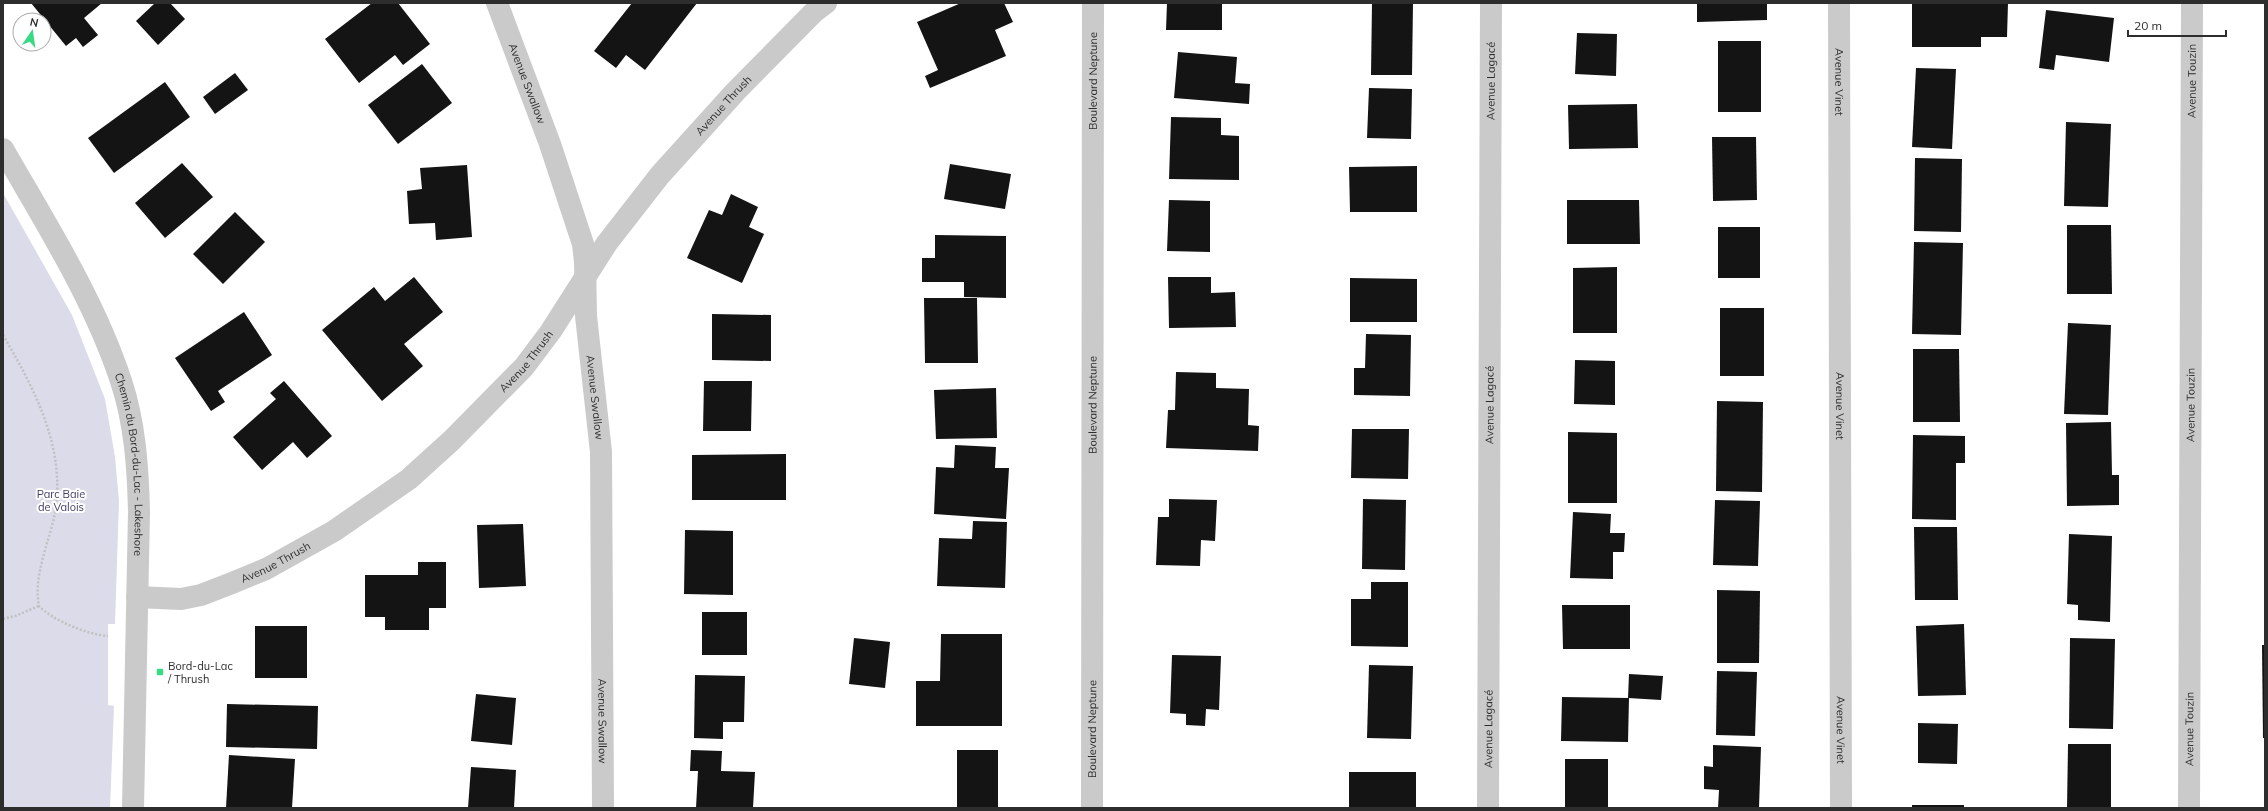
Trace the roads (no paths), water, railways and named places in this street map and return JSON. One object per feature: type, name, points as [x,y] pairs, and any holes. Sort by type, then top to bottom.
[{"type":"street","name":"Avenue Swallow","points":[[497,3],[550,144],[583,244],[586,276],[586,316],[601,452],[603,808]]},
{"type":"street","name":"Avenue Thrush","points":[[137,597],[181,599],[208,593],[266,569],[334,531],[369,509],[419,470],[524,367],[551,331],[629,212],[660,175],[736,91],[814,12],[826,3]]},
{"type":"street","name":"Boulevard Neptune","points":[[1092,808],[1094,3]]},
{"type":"street","name":"Avenue Lagacé","points":[[1488,808],[1491,3]]},
{"type":"street","name":"Avenue Vinet","points":[[1839,3],[1841,808]]},
{"type":"street","name":"Avenue Touzin","points":[[2189,808],[2192,3]]},
{"type":"street","name":"Chemin du Bord-du-Lac - Lakeshore","points":[[3,150],[84,294],[110,350],[130,415],[138,479],[133,808]]},
{"type":"place","name":"Bord-du-Lac / Thrush","points":[[160,672]]},
{"type":"park label","name":"Parc Baie de Valois","points":[[61,500]]}]
